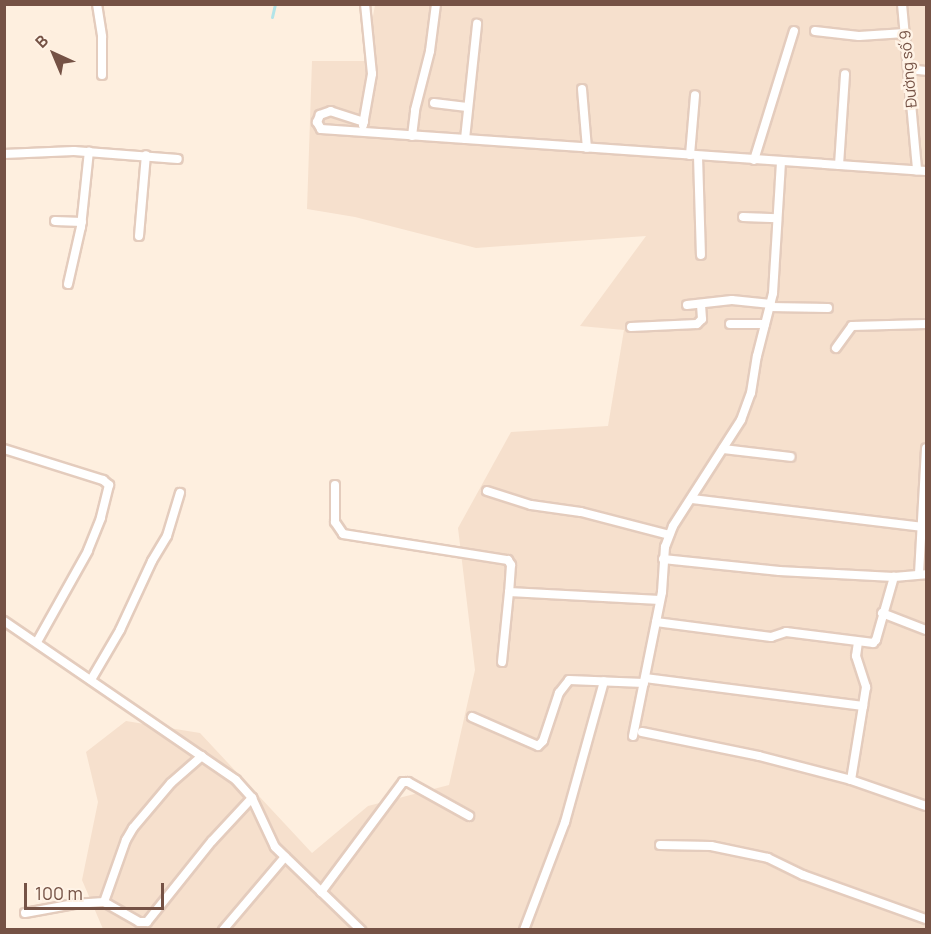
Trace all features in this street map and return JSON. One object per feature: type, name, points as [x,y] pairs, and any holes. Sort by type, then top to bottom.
[{"type":"street","points":[[97,4],[102,37],[102,75]]},
{"type":"street","points":[[362,132],[372,74],[365,4]]},
{"type":"street","points":[[412,135],[415,110],[430,51],[436,4]]},
{"type":"street","name":"Đường số 9","points":[[902,4],[908,69],[922,170]]},
{"type":"street","points":[[465,139],[477,24]]},
{"type":"street","points":[[754,160],[794,31]]},
{"type":"street","points":[[815,31],[859,36],[905,33]]},
{"type":"street","points":[[908,69],[927,71]]},
{"type":"street","points":[[839,165],[845,74]]},
{"type":"street","points":[[582,89],[587,148]]},
{"type":"street","points":[[695,95],[694,155],[701,255]]},
{"type":"street","points":[[434,103],[467,107]]},
{"type":"street","points":[[364,122],[334,111],[318,118],[318,126],[321,129],[922,170]]},
{"type":"street","points":[[4,154],[31,151],[89,151],[178,159]]},
{"type":"street","points":[[68,284],[81,222],[89,151]]},
{"type":"street","points":[[139,236],[147,155]]},
{"type":"street","points":[[633,736],[660,600],[663,559],[669,535],[748,405],[770,305],[782,161]]},
{"type":"street","points":[[743,217],[777,218]]},
{"type":"street","points":[[55,221],[81,222]]},
{"type":"street","points":[[687,306],[732,300],[770,305],[828,308]]},
{"type":"street","points":[[631,327],[697,324],[702,319],[701,304]]},
{"type":"street","points":[[730,324],[765,324]]},
{"type":"street","points":[[836,348],[852,326],[927,324]]},
{"type":"street","points":[[4,449],[103,480],[109,485],[101,518],[88,551],[37,642]]},
{"type":"street","points":[[723,449],[790,456]]},
{"type":"street","points":[[663,559],[778,571],[894,577],[923,574],[927,450]]},
{"type":"street","points":[[335,484],[335,522],[343,534],[508,560],[511,565],[502,662]]},
{"type":"street","points":[[487,491],[531,505],[581,512],[669,535]]},
{"type":"street","points":[[92,678],[120,630],[152,561],[167,536],[180,493]]},
{"type":"street","points":[[692,499],[923,527]]},
{"type":"street","points":[[656,622],[775,637],[786,632],[858,642],[876,640],[894,577]]},
{"type":"street","points":[[509,592],[660,600]]},
{"type":"street","points":[[882,613],[927,630]]},
{"type":"street","points":[[4,621],[92,678],[236,780],[252,798],[269,838],[285,857],[361,930]]},
{"type":"street","points":[[851,780],[866,687],[856,656],[858,642]]},
{"type":"street","points":[[472,717],[537,746],[543,741],[553,708],[564,684],[573,679],[645,681],[863,706]]},
{"type":"street","points":[[524,930],[565,822],[604,681]]},
{"type":"street","points":[[642,732],[759,756],[851,780],[927,806]]},
{"type":"street","points":[[104,902],[126,840],[133,828],[171,783],[202,756]]},
{"type":"street","points":[[321,892],[403,782],[408,782],[469,816]]},
{"type":"street","points":[[25,913],[74,904],[104,902],[139,922],[147,922],[212,841],[252,798]]},
{"type":"street","points":[[660,844],[711,846],[768,858],[803,875],[927,919]]},
{"type":"street","points":[[223,930],[285,857]]},
{"type":"shaded area","points":[[375,5],[926,5],[926,929],[103,929],[82,880],[98,802],[86,752],[126,721],[200,733],[312,853],[368,806],[449,785],[475,670],[458,528],[511,432],[608,426],[624,330],[580,326],[646,236],[476,248],[355,217],[307,209],[312,61],[365,61]]},
{"type":"waterway","points":[[272,17],[275,4]]}]
